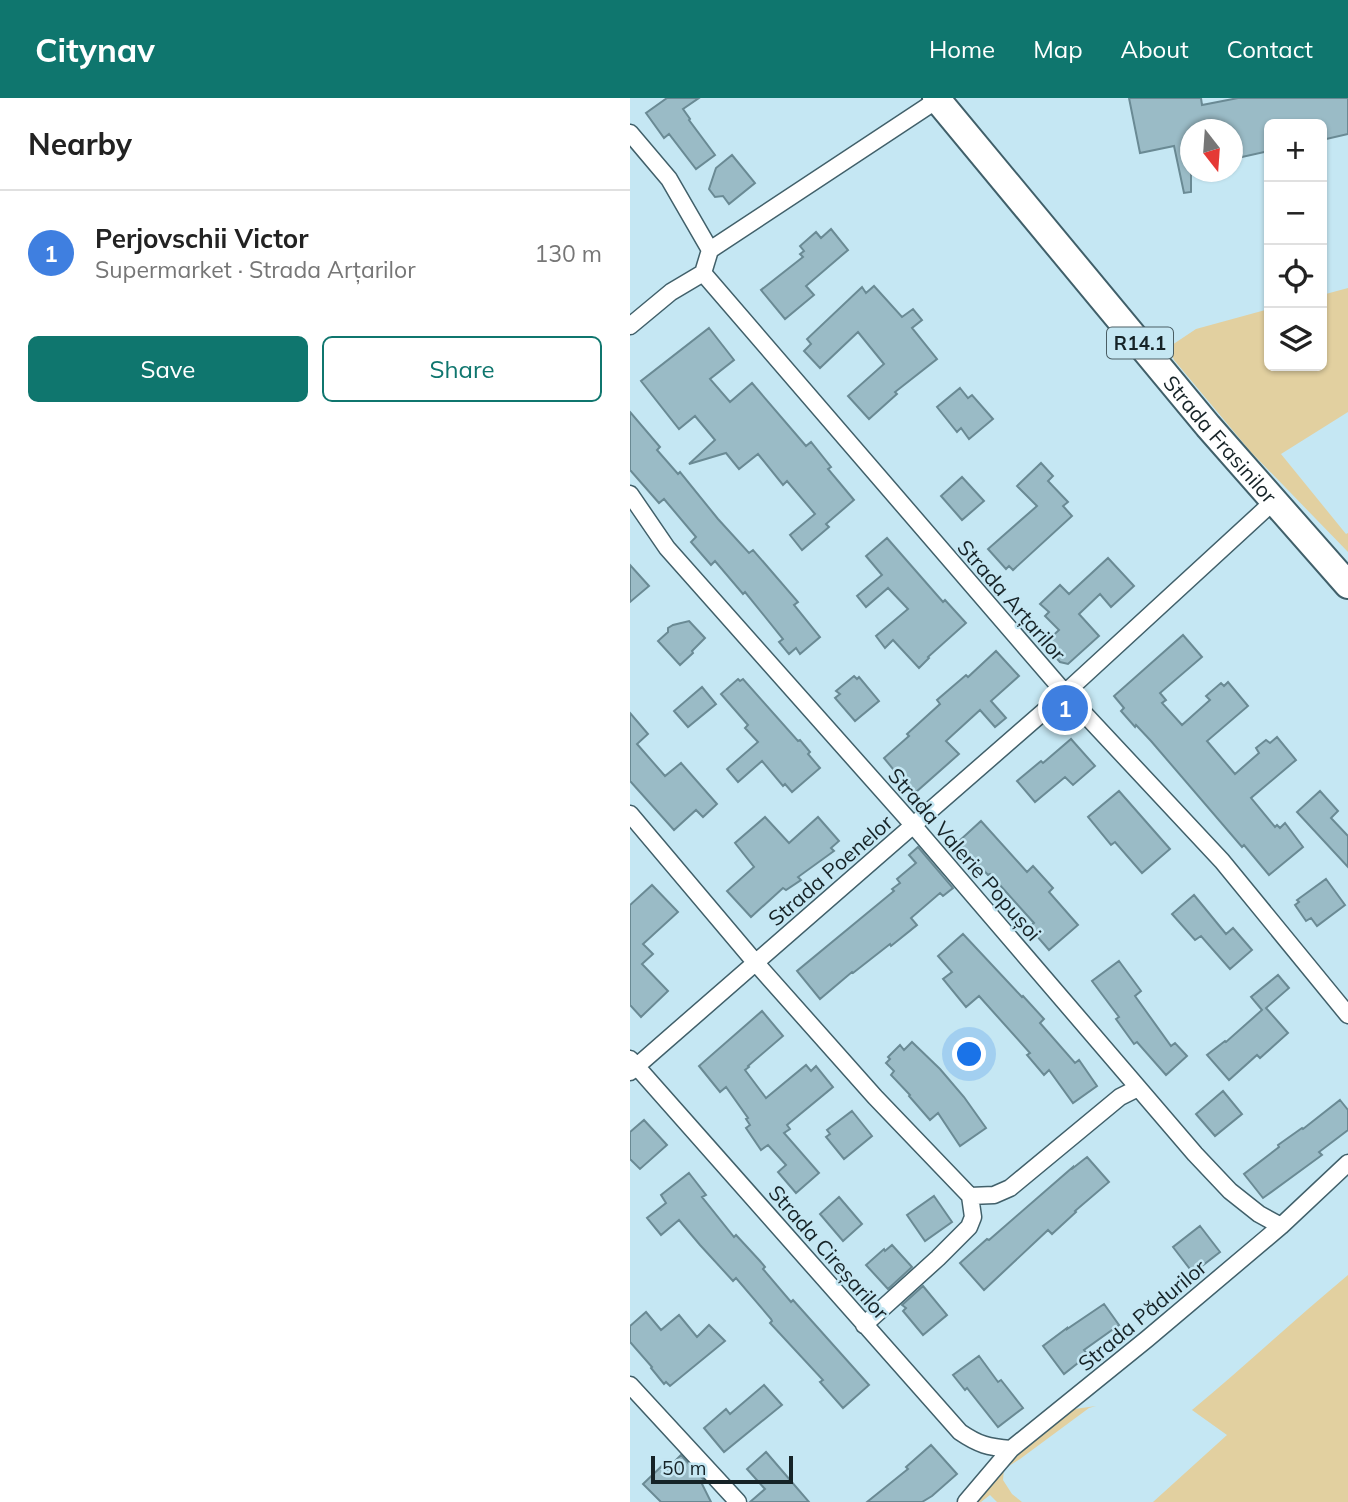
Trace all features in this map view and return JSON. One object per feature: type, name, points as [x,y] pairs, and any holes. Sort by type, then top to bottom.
[{"type":"main road","name":"Strada Frasinilor","points":[[937,99],[1208,426],[1348,585]]},
{"type":"street","points":[[630,326],[671,292],[703,273],[710,250],[937,99]]},
{"type":"street","points":[[630,133],[669,179],[710,250]]},
{"type":"street","name":"Strada Arțarilor","points":[[703,273],[1065,693],[1222,861],[1348,1014]]},
{"type":"street","name":"Strada Valerie Popușoi","points":[[630,495],[667,548],[913,825],[1195,1154],[1230,1191],[1259,1214],[1281,1226]]},
{"type":"street","name":"Strada Poenelor","points":[[632,1066],[1065,693],[1274,501]]},
{"type":"street","points":[[630,814],[755,962],[875,1097],[970,1196],[973,1217],[969,1227],[864,1325]]},
{"type":"street","name":"Strada Cireșarilor","points":[[632,1066],[960,1432],[976,1443],[1011,1449]]},
{"type":"street","points":[[970,1196],[994,1195],[1010,1188],[1120,1097],[1138,1087]]},
{"type":"street","name":"Strada Pădurilor","points":[[966,1502],[1011,1449],[1281,1226],[1348,1163]]},
{"type":"street","points":[[630,1385],[738,1502]]},
{"type":"shaded area","points":[[1348,288],[1348,412],[1281,454],[1346,534],[1348,533],[1348,552],[1250,451],[1174,360],[1169,347],[1196,329],[1264,310],[1264,371],[1327,371],[1327,294]]},
{"type":"shaded area","points":[[1348,1275],[1348,1502],[1153,1502],[1227,1435],[1192,1410]]},
{"type":"shaded area","points":[[1096,1406],[1089,1408],[1004,1469],[1003,1480],[1012,1494],[1022,1502],[997,1502],[990,1495],[981,1502],[971,1502],[1007,1461],[1067,1410]]},
{"type":"building","points":[[667,98],[699,98],[683,109],[715,155],[696,169],[669,134],[664,138],[646,113]]},
{"type":"building","points":[[1129,98],[1201,98],[1202,105],[1238,98],[1348,98],[1348,134],[1327,139],[1327,119],[1264,119],[1264,152],[1243,157],[1243,119],[1180,119],[1180,174],[1174,146],[1140,153]]},
{"type":"building","points":[[732,155],[755,183],[729,204],[723,196],[715,197],[709,189],[716,168]]},
{"type":"building","points":[[1182,182],[1191,182],[1191,192],[1184,193]]},
{"type":"building","points":[[831,229],[848,250],[806,286],[814,295],[785,319],[761,290],[803,257],[800,254],[804,251],[800,246],[816,232],[821,238]]},
{"type":"building","points":[[874,286],[902,317],[913,309],[922,320],[912,328],[937,359],[895,392],[897,394],[869,419],[848,396],[884,364],[858,332],[820,368],[804,351],[811,344],[807,339],[862,287],[866,293]]},
{"type":"building","points":[[709,328],[734,360],[710,379],[730,402],[752,383],[806,446],[811,442],[831,467],[828,469],[854,500],[826,524],[829,527],[802,550],[790,535],[815,514],[787,481],[783,485],[758,454],[739,469],[726,453],[689,464],[715,440],[695,416],[679,429],[641,381]]},
{"type":"building","points":[[960,388],[968,398],[972,395],[993,419],[969,439],[961,428],[957,432],[937,407]]},
{"type":"building","points":[[630,412],[660,447],[657,450],[678,474],[680,472],[718,519],[749,553],[753,550],[798,602],[794,605],[820,637],[800,654],[796,648],[789,654],[779,642],[783,639],[745,592],[743,594],[715,561],[711,565],[691,542],[696,537],[664,499],[659,503],[630,470]]},
{"type":"building","points":[[1041,463],[1053,476],[1048,481],[1068,502],[1063,506],[1072,516],[1013,570],[1009,566],[1006,569],[988,549],[1037,506],[1017,486]]},
{"type":"building","points":[[962,477],[984,501],[962,520],[941,496]]},
{"type":"building","points":[[887,538],[943,602],[945,600],[966,623],[919,668],[893,640],[885,648],[876,636],[908,609],[888,588],[866,607],[857,596],[882,575],[866,556]]},
{"type":"building","points":[[1108,558],[1134,586],[1111,607],[1100,594],[1079,614],[1099,636],[1068,664],[1060,662],[1044,644],[1059,630],[1045,616],[1049,612],[1040,604],[1060,585],[1069,594]]},
{"type":"building","points":[[630,565],[649,586],[630,602]]},
{"type":"building","points":[[689,621],[705,638],[680,665],[658,641],[668,632],[668,628]]},
{"type":"building","points":[[1183,635],[1202,657],[1160,693],[1166,700],[1162,703],[1182,725],[1210,700],[1206,696],[1221,683],[1224,686],[1228,682],[1248,706],[1207,741],[1235,774],[1259,753],[1256,748],[1266,740],[1270,743],[1277,737],[1296,760],[1251,798],[1275,827],[1277,825],[1280,828],[1285,823],[1303,847],[1269,875],[1151,741],[1121,711],[1124,708],[1114,696]]},
{"type":"building","points":[[996,651],[1019,676],[991,701],[1006,718],[995,727],[980,710],[946,741],[959,754],[916,792],[884,758],[940,704],[937,700],[966,675],[968,677]]},
{"type":"building","points":[[854,676],[857,679],[859,677],[879,701],[855,721],[835,698],[840,694],[836,691]]},
{"type":"building","points":[[738,679],[743,679],[798,741],[800,740],[820,768],[792,792],[785,784],[783,786],[762,761],[738,782],[727,769],[758,742],[745,728],[748,725],[721,694]]},
{"type":"building","points":[[702,687],[716,704],[688,727],[674,711]]},
{"type":"building","points":[[630,713],[648,734],[637,744],[665,776],[681,763],[717,804],[703,817],[696,810],[674,830],[630,781]]},
{"type":"building","points":[[1071,739],[1095,766],[1073,785],[1065,777],[1035,802],[1017,781]]},
{"type":"building","points":[[1119,791],[1170,849],[1142,873],[1115,842],[1111,845],[1088,817]]},
{"type":"building","points":[[1320,791],[1338,811],[1331,818],[1348,836],[1348,867],[1297,812]]},
{"type":"building","points":[[765,817],[789,843],[818,817],[839,841],[831,848],[834,851],[798,877],[801,880],[786,890],[783,888],[751,917],[727,891],[754,867],[735,843]]},
{"type":"building","points":[[981,821],[1027,872],[1033,866],[1053,888],[1049,892],[1078,925],[1049,950],[1029,927],[1034,923],[958,842]]},
{"type":"building","points":[[918,847],[953,888],[943,896],[940,893],[911,918],[917,925],[820,999],[797,971],[894,891],[892,889],[900,883],[897,879],[916,863],[909,855]]},
{"type":"building","points":[[1326,879],[1345,905],[1317,926],[1311,918],[1306,921],[1295,905],[1299,902],[1297,900]]},
{"type":"building","points":[[652,885],[678,912],[643,944],[653,954],[642,964],[668,991],[641,1017],[630,1005],[630,905]]},
{"type":"building","points":[[1194,895],[1226,934],[1233,928],[1252,950],[1230,969],[1201,936],[1195,940],[1172,914]]},
{"type":"building","points":[[963,934],[1044,1019],[1040,1023],[1075,1063],[1079,1060],[1097,1086],[1073,1103],[1049,1070],[1044,1075],[1027,1055],[1030,1053],[979,996],[966,1007],[943,979],[952,972],[938,956]]},
{"type":"building","points":[[1119,961],[1141,991],[1135,996],[1171,1046],[1175,1043],[1187,1056],[1166,1075],[1137,1042],[1134,1044],[1116,1019],[1119,1017],[1092,981]]},
{"type":"building","points":[[1278,975],[1289,988],[1266,1008],[1288,1033],[1260,1058],[1257,1055],[1229,1080],[1207,1055],[1262,1010],[1251,997]]},
{"type":"building","points":[[762,1011],[783,1036],[745,1070],[766,1098],[806,1065],[811,1071],[816,1066],[833,1087],[787,1125],[790,1129],[784,1133],[819,1173],[796,1193],[778,1172],[786,1165],[768,1145],[761,1150],[746,1128],[750,1125],[746,1119],[748,1118],[726,1087],[720,1092],[699,1066]]},
{"type":"building","points":[[912,1042],[940,1069],[986,1128],[960,1146],[938,1113],[930,1120],[891,1075],[894,1071],[886,1063],[890,1059],[888,1057],[900,1045],[904,1050]]},
{"type":"building","points":[[1223,1091],[1242,1114],[1215,1136],[1196,1114]]},
{"type":"building","points":[[1340,1100],[1348,1110],[1348,1130],[1319,1152],[1322,1155],[1263,1198],[1244,1174],[1279,1147],[1278,1145]]},
{"type":"building","points":[[852,1111],[872,1136],[844,1159],[826,1137],[830,1134],[827,1130]]},
{"type":"building","points":[[644,1120],[667,1145],[640,1169],[630,1159],[630,1132]]},
{"type":"building","points":[[1087,1157],[1109,1182],[1052,1234],[1048,1230],[984,1290],[960,1263]]},
{"type":"building","points":[[689,1173],[706,1195],[702,1197],[734,1237],[736,1235],[760,1261],[765,1267],[763,1269],[791,1302],[793,1300],[869,1385],[843,1408],[820,1382],[823,1380],[770,1323],[771,1319],[736,1278],[733,1281],[679,1220],[661,1235],[647,1218],[666,1203],[661,1195]]},
{"type":"building","points":[[934,1196],[952,1222],[925,1241],[907,1215]]},
{"type":"building","points":[[839,1197],[862,1224],[843,1241],[820,1214]]},
{"type":"building","points":[[1200,1226],[1220,1252],[1193,1273],[1173,1247]]},
{"type":"building","points":[[892,1245],[912,1267],[888,1289],[866,1265]]},
{"type":"building","points":[[923,1286],[947,1315],[923,1335],[903,1311],[906,1308],[902,1305]]},
{"type":"building","points":[[1104,1304],[1119,1325],[1084,1350],[1088,1355],[1064,1374],[1043,1346]]},
{"type":"building","points":[[646,1312],[661,1330],[679,1315],[697,1337],[709,1325],[725,1341],[670,1386],[666,1382],[664,1384],[630,1342],[630,1326]]},
{"type":"building","points":[[979,1356],[998,1382],[1001,1380],[1023,1408],[998,1427],[953,1375]]},
{"type":"building","points":[[764,1385],[782,1405],[724,1452],[704,1428],[726,1409],[730,1414]]},
{"type":"building","points":[[931,1445],[957,1474],[922,1502],[867,1502],[908,1469],[906,1467]]},
{"type":"building","points":[[766,1452],[809,1502],[750,1502],[765,1489],[747,1469]]},
{"type":"building","points":[[681,1455],[705,1481],[702,1484],[711,1502],[661,1502],[643,1484],[666,1462],[670,1466]]},
{"type":"place","name":"Perjovschii Victor","points":[[1065,708]]}]
